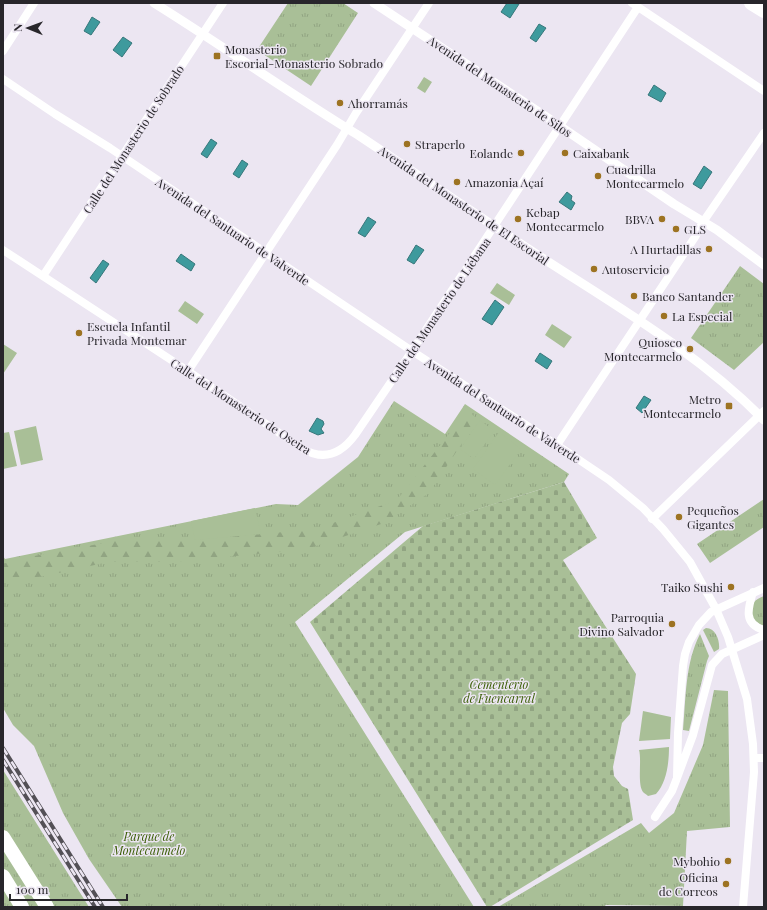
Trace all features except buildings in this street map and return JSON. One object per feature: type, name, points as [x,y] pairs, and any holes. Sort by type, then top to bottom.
[{"type":"highway","points":[[751,3],[764,11]]},
{"type":"highway","points":[[3,837],[47,907]]},
{"type":"highway","points":[[3,876],[22,907]]},
{"type":"street","points":[[3,51],[34,3]]},
{"type":"street","name":"Avenida del Monasterio de El Escorial","points":[[154,3],[203,33],[682,349],[721,380],[762,416]]},
{"type":"street","name":"Calle del Monasterio de Sobrado","points":[[43,276],[223,3]]},
{"type":"street","name":"Avenida del Monasterio de Silos","points":[[374,3],[716,230],[764,265]]},
{"type":"street","points":[[188,371],[429,3]]},
{"type":"street","points":[[635,5],[764,91]]},
{"type":"street","name":"Calle del Monasterio de Liébana","points":[[319,455],[328,455],[339,451],[348,444],[412,351],[494,226],[635,5]]},
{"type":"street","name":"Avenida del Santuario de Valverde","points":[[3,79],[122,156],[412,351],[557,445],[608,480],[643,508],[663,529],[690,562],[716,609],[732,649],[747,699],[754,758],[752,810],[743,907]]},
{"type":"street","points":[[557,445],[695,237],[703,222],[764,132]]},
{"type":"street","name":"Calle del Monasterio de Oseira","points":[[3,250],[188,371],[303,449],[311,454],[319,455]]},
{"type":"street","points":[[652,519],[762,416]]},
{"type":"street","points":[[677,778],[678,733],[683,666],[689,642],[699,625],[711,612],[764,588]]},
{"type":"street","points":[[754,592],[749,605],[748,615],[751,623],[757,628],[764,630]]},
{"type":"street","points":[[655,817],[672,791],[677,778],[693,735],[712,665],[722,654],[764,635]]},
{"type":"street","points":[[754,758],[764,758]]},
{"type":"green space","points":[[288,3],[343,3],[358,13],[311,86],[257,50]]},
{"type":"green space","points":[[424,77],[432,82],[425,93],[417,88]]},
{"type":"green space","points":[[740,266],[764,284],[764,342],[734,370],[691,338]]},
{"type":"green space","points":[[497,283],[515,295],[509,305],[490,293]]},
{"type":"green space","points":[[185,301],[204,314],[197,324],[178,311]]},
{"type":"green space","points":[[552,324],[572,337],[564,348],[545,335]]},
{"type":"green space","points":[[3,344],[17,353],[3,374]]},
{"type":"green space","name":"Parque de Montecarmelo","points":[[394,401],[445,434],[465,404],[569,474],[564,482],[405,532],[295,622],[474,907],[122,907],[89,859],[63,813],[34,746],[13,725],[3,708],[3,556],[5,559],[276,504],[298,505],[358,457]]},
{"type":"green space","points":[[467,411],[478,419],[429,493],[384,523],[307,549],[174,562],[108,562],[45,576],[12,580],[3,569],[3,564],[18,559],[125,539],[195,540],[316,529],[397,500]]},
{"type":"green space","points":[[480,420],[494,431],[474,459],[460,449]]},
{"type":"green space","points":[[36,426],[43,460],[21,465],[14,431]]},
{"type":"green space","points":[[9,432],[17,466],[3,469],[3,433]]},
{"type":"green space","points":[[499,432],[521,449],[495,485],[473,469]]},
{"type":"green space","name":"Cementerio de Fuencarral","points":[[564,482],[597,538],[563,560],[636,674],[630,714],[622,723],[613,767],[614,776],[622,786],[628,789],[633,820],[490,907],[487,907],[310,622],[423,526]]},
{"type":"green space","points":[[764,499],[764,527],[710,563],[697,544]]},
{"type":"green space","points":[[255,508],[261,534],[195,540],[191,521]]},
{"type":"green space","points":[[764,596],[764,627],[752,619],[752,611],[754,602]]},
{"type":"green space","points":[[706,628],[715,633],[719,642],[719,649],[714,652],[703,630]]},
{"type":"green space","points":[[700,634],[709,656],[689,731],[683,730],[687,681],[691,657]]},
{"type":"green space","points":[[714,690],[728,691],[730,827],[687,831],[683,906],[606,905],[603,907],[498,907],[641,823],[649,833],[674,813],[703,745]]},
{"type":"green space","points":[[643,711],[671,717],[670,739],[639,741]]},
{"type":"green space","points":[[669,747],[669,759],[663,784],[656,794],[648,796],[643,792],[640,783],[639,750]]},
{"type":"green space","points":[[3,770],[89,907],[3,907]]},
{"type":"water","points":[[507,3],[519,4],[510,18],[501,12]]},
{"type":"water","points":[[92,17],[100,22],[91,35],[84,31]]},
{"type":"water","points":[[539,24],[546,28],[536,42],[530,38]]},
{"type":"water","points":[[123,37],[132,43],[122,57],[113,50]]},
{"type":"water","points":[[654,85],[666,93],[661,102],[648,95]]},
{"type":"water","points":[[211,139],[217,143],[207,158],[201,154]]},
{"type":"water","points":[[242,160],[248,164],[239,178],[233,174]]},
{"type":"water","points":[[704,166],[712,172],[701,189],[693,184]]},
{"type":"water","points":[[567,192],[572,196],[571,200],[575,203],[571,210],[559,202]]},
{"type":"water","points":[[368,217],[376,222],[365,237],[358,233]]},
{"type":"water","points":[[416,245],[424,250],[414,264],[407,260]]},
{"type":"water","points":[[181,254],[195,264],[191,271],[176,261]]},
{"type":"water","points":[[103,260],[109,264],[96,283],[90,278]]},
{"type":"water","points":[[495,300],[504,307],[492,325],[482,319]]},
{"type":"water","points":[[540,353],[552,361],[547,369],[535,361]]},
{"type":"water","points":[[644,396],[651,400],[642,413],[636,408]]},
{"type":"water","points":[[317,418],[323,421],[324,424],[321,429],[324,433],[318,435],[309,431]]},
{"type":"railway","points":[[3,748],[103,907]]},
{"type":"railway","points":[[3,760],[95,907]]},
{"type":"place","name":"Monasterio Escorial-Monasterio Sobrado","points":[[217,56]]},
{"type":"place","name":"Ahorramás","points":[[340,103]]},
{"type":"place","name":"Straperlo","points":[[407,144]]},
{"type":"place","name":"Eolande","points":[[521,153]]},
{"type":"place","name":"Caixabank","points":[[565,153]]},
{"type":"place","name":"Cuadrilla Montecarmelo","points":[[598,176]]},
{"type":"place","name":"Amazonia Açaí","points":[[457,182]]},
{"type":"place","name":"Kebap Montecarmelo","points":[[518,219]]},
{"type":"place","name":"BBVA","points":[[662,219]]},
{"type":"place","name":"GLS","points":[[676,229]]},
{"type":"place","name":"A Hurtadillas","points":[[709,249]]},
{"type":"place","name":"Autoservicio","points":[[594,269]]},
{"type":"place","name":"Banco Santander","points":[[634,296]]},
{"type":"place","name":"La Especial","points":[[664,316]]},
{"type":"place","name":"Escuela Infantil Privada Montemar","points":[[79,333]]},
{"type":"place","name":"Quiosco Montecarmelo","points":[[690,349]]},
{"type":"place","name":"Metro Montecarmelo","points":[[729,406]]},
{"type":"place","name":"Pequeños Gigantes","points":[[679,517]]},
{"type":"place","name":"Taiko Sushi","points":[[731,587]]},
{"type":"place","name":"Parroquia Divino Salvador","points":[[672,624]]},
{"type":"place","name":"Mybohio","points":[[728,861]]},
{"type":"place","name":"Oficina de Correos","points":[[726,884]]}]
